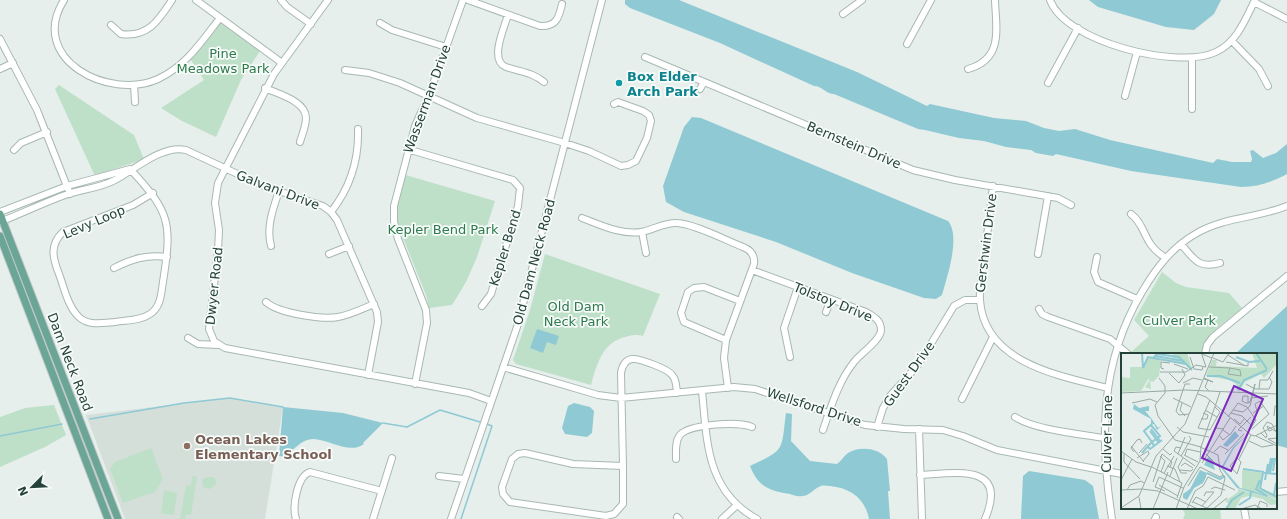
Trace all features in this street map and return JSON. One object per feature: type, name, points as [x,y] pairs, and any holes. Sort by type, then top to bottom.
[{"type":"main road","name":"Dam Neck Road","points":[[0,213],[1,222],[118,519]]},
{"type":"main road","name":"Dam Neck Road","points":[[0,236],[108,519]]},
{"type":"street","points":[[64,0],[57,14],[55,27],[59,48],[68,61],[79,71],[97,80],[116,85],[134,86],[157,79],[182,64],[220,18]]},
{"type":"street","points":[[111,25],[121,34],[133,35],[145,31],[159,20],[172,0]]},
{"type":"street","points":[[196,0],[282,63]]},
{"type":"street","points":[[280,0],[287,7],[311,24]]},
{"type":"street","name":"Dwyer Road","points":[[328,0],[265,88],[218,183],[215,196],[219,230],[209,329],[211,337],[218,345],[225,348],[468,393],[491,401]]},
{"type":"street","name":"Wasserman Drive","points":[[415,384],[427,323],[426,310],[398,239],[393,215],[397,188],[414,126],[429,95],[463,0]]},
{"type":"street","points":[[468,0],[534,25],[546,26],[556,21],[562,4]]},
{"type":"street","name":"Old Dam Neck Road","points":[[451,519],[517,327],[602,0]]},
{"type":"street","points":[[843,14],[862,0]]},
{"type":"street","points":[[907,44],[930,0]]},
{"type":"street","points":[[968,69],[984,61],[995,43],[998,31],[995,0]]},
{"type":"street","points":[[1050,0],[1060,17],[1098,39],[1137,52],[1192,58],[1216,52],[1232,41],[1239,32],[1255,1],[1287,19]]},
{"type":"street","points":[[508,15],[497,54],[499,62],[506,67],[533,74],[544,82]]},
{"type":"street","points":[[380,23],[392,30],[446,47]]},
{"type":"street","points":[[1048,83],[1078,28]]},
{"type":"street","points":[[0,39],[47,132],[70,194]]},
{"type":"street","points":[[1232,41],[1259,69],[1268,86]]},
{"type":"street","points":[[1125,96],[1137,52]]},
{"type":"street","name":"Bernstein Drive","points":[[645,57],[913,170],[955,180],[1062,199],[1071,205]]},
{"type":"street","points":[[1192,58],[1192,108]]},
{"type":"street","points":[[0,69],[12,63]]},
{"type":"street","points":[[345,70],[385,78],[429,95],[477,118],[565,143],[589,151],[621,166],[628,166],[635,162],[647,138],[651,124],[650,118],[644,111],[618,102],[614,104]]},
{"type":"street","points":[[700,89],[704,82]]},
{"type":"street","points":[[134,86],[135,102]]},
{"type":"street","points":[[265,88],[295,102],[303,109],[306,121],[300,142]]},
{"type":"street","points":[[331,212],[340,199],[352,173],[357,154],[358,129]]},
{"type":"street","points":[[14,150],[21,143],[47,132]]},
{"type":"street","name":"Galvani Drive","points":[[1,222],[70,194],[110,183],[130,169],[168,151],[177,149],[186,150],[225,169],[279,191],[323,206],[331,212],[337,220],[377,312],[378,322],[368,375]]},
{"type":"street","name":"Kepler Bend","points":[[407,149],[512,180],[518,185],[521,192],[520,199],[492,294],[482,306]]},
{"type":"street","name":"Galvani Drive","points":[[0,213],[67,186],[130,169]]},
{"type":"street","name":"Levy Loop","points":[[130,169],[152,193],[162,208],[167,224],[167,257],[160,301],[154,312],[137,319],[98,324],[84,321],[76,314],[54,260],[54,244],[63,232],[133,205],[152,193]]},
{"type":"street","name":"Gershwin Drive","points":[[993,186],[980,300],[983,316],[993,337],[1009,352],[1033,366],[1056,375],[1108,388]]},
{"type":"street","points":[[271,246],[269,237],[270,223],[279,191]]},
{"type":"street","points":[[1038,254],[1048,196]]},
{"type":"street","name":"Culver Lane","points":[[1112,519],[1105,472],[1104,438],[1108,388],[1118,344],[1137,299],[1166,258],[1181,244],[1198,232],[1218,224],[1254,217],[1287,206]]},
{"type":"street","points":[[1131,214],[1137,218],[1149,243],[1157,252],[1166,258]]},
{"type":"street","points":[[582,218],[619,231],[642,232],[672,223],[683,224],[747,249],[754,258],[752,270],[726,340],[724,363],[728,388]]},
{"type":"street","points":[[642,232],[646,253]]},
{"type":"street","points":[[1181,244],[1196,262],[1204,265],[1220,263]]},
{"type":"street","points":[[329,254],[349,246]]},
{"type":"street","points":[[114,268],[143,256],[167,257]]},
{"type":"street","points":[[1096,257],[1094,272],[1098,282],[1137,299]]},
{"type":"street","name":"Tolstoy Drive","points":[[752,270],[874,316],[879,322],[881,330],[877,340],[854,362],[845,376],[823,430]]},
{"type":"street","points":[[1206,353],[1207,345],[1213,337],[1287,276]]},
{"type":"street","points":[[726,340],[684,322],[681,313],[686,296],[691,290],[700,286],[740,301]]},
{"type":"street","points":[[790,357],[784,328],[798,287]]},
{"type":"street","points":[[826,312],[831,299]]},
{"type":"street","name":"Guest Drive","points":[[878,427],[883,408],[890,396],[918,365],[954,306],[965,300],[980,300]]},
{"type":"street","points":[[266,302],[275,308],[331,318],[346,315],[374,304]]},
{"type":"street","points":[[1039,309],[1044,316],[1110,339],[1118,344],[1127,353]]},
{"type":"street","points":[[962,399],[993,337]]},
{"type":"street","points":[[188,338],[198,344],[218,345]]},
{"type":"street","points":[[623,466],[573,464],[521,453],[512,459],[502,491],[505,498],[513,502],[610,515],[620,508],[624,500],[623,466],[621,398],[622,370],[625,363],[632,359],[670,372],[675,379],[677,393]]},
{"type":"street","name":"Wellsford Drive","points":[[503,367],[598,395],[621,398],[745,387],[766,391],[851,421],[878,427],[943,430],[964,436],[997,450],[1121,474]]},
{"type":"street","points":[[702,391],[709,455],[715,474],[726,492],[737,505],[757,519]]},
{"type":"street","points":[[1015,417],[1023,422],[1104,438]]},
{"type":"street","points":[[676,459],[678,439],[682,433],[689,429],[738,423],[752,427]]},
{"type":"street","points":[[919,429],[922,519]]},
{"type":"street","points":[[373,519],[392,458]]},
{"type":"street","points":[[296,519],[294,512],[299,482],[304,475],[310,472],[382,491]]},
{"type":"street","points":[[920,475],[967,472],[981,477],[990,488],[992,497],[986,519]]},
{"type":"street","points":[[439,476],[464,479]]},
{"type":"street","points":[[1277,492],[1287,491]]},
{"type":"street","points":[[722,519],[737,505]]},
{"type":"street","points":[[1244,509],[1246,519]]},
{"type":"shaded area","name":"Ocean Lakes Elementary School","points":[[230,398],[283,407],[265,519],[125,519],[86,415]]},
{"type":"green space","name":"Pine Meadows Park","points":[[219,22],[260,51],[241,80],[216,137],[182,121],[161,108],[204,80],[191,60]]},
{"type":"green space","points":[[59,85],[134,135],[144,159],[97,175],[94,174],[55,89]]},
{"type":"green space","name":"Kepler Bend Park","points":[[402,174],[495,201],[477,257],[466,282],[452,305],[429,308],[426,295],[397,223],[396,205]]},
{"type":"green space","name":"Old Dam Neck Park","points":[[545,254],[660,294],[643,336],[630,336],[617,340],[611,344],[598,362],[591,385],[516,364],[513,360],[530,310]]},
{"type":"green space","name":"Culver Park","points":[[1162,272],[1176,283],[1186,287],[1229,293],[1242,308],[1212,334],[1207,340],[1202,353],[1132,353],[1149,336],[1134,320]]},
{"type":"green space","points":[[54,405],[66,435],[45,447],[0,467],[0,417],[25,408]]},
{"type":"green space","points":[[151,448],[163,479],[155,492],[123,503],[110,469],[115,462]]},
{"type":"green space","points":[[192,476],[197,477],[191,515],[186,514],[185,519],[180,519],[186,485],[191,486]]},
{"type":"green space","points":[[213,477],[216,480],[216,484],[210,489],[203,487],[202,479]]},
{"type":"green space","points":[[164,490],[177,493],[174,515],[161,513]]},
{"type":"green space","points":[[1182,509],[1220,509],[1221,519],[1183,519],[1185,514]]},
{"type":"water","points":[[625,0],[679,0],[857,72],[927,106],[930,104],[994,118],[1026,121],[1044,128],[1059,131],[1075,129],[1110,140],[1213,163],[1217,159],[1232,162],[1251,162],[1252,159],[1250,151],[1253,150],[1263,158],[1276,153],[1287,144],[1287,174],[1265,184],[1241,187],[1131,171],[1056,154],[1053,156],[1036,153],[1031,150],[1006,147],[984,141],[959,138],[918,129],[831,94],[817,86],[814,86],[720,43],[630,8],[625,4]]},
{"type":"water","points":[[1089,0],[1221,0],[1214,14],[1194,30],[1166,27],[1098,7]]},
{"type":"water","points":[[692,117],[701,118],[948,221],[952,228],[953,246],[950,268],[942,295],[936,299],[924,298],[852,273],[776,242],[684,212],[666,202],[663,186],[684,127]]},
{"type":"water","points":[[1287,306],[1287,448],[1277,445],[1277,353],[1236,353]]},
{"type":"water","points":[[537,329],[559,336],[556,345],[547,342],[543,353],[530,348]]},
{"type":"water","points":[[574,403],[590,407],[594,411],[592,433],[587,437],[565,434],[562,428],[568,406]]},
{"type":"water","points":[[283,407],[343,413],[383,423],[363,443],[364,444],[358,447],[345,447],[309,439],[298,445],[285,457],[279,456]]},
{"type":"water","points":[[786,413],[792,414],[791,441],[810,461],[837,464],[848,453],[857,449],[874,450],[879,452],[887,459],[890,491],[888,491],[890,519],[869,519],[864,505],[856,495],[837,487],[822,486],[816,488],[805,496],[796,496],[770,489],[760,483],[750,466],[770,456],[780,447]]},
{"type":"water","points":[[1029,471],[1085,480],[1093,486],[1099,519],[1021,519],[1023,476]]},
{"type":"waterway","points":[[90,419],[184,403],[230,398],[283,407]]},
{"type":"waterway","points":[[383,423],[407,427],[440,410],[480,422]]},
{"type":"waterway","points":[[0,436],[62,424]]},
{"type":"waterway","points":[[461,519],[492,426],[487,424]]},
{"type":"place","name":"Box Elder Arch Park","points":[[619,83]]},
{"type":"place","name":"Ocean Lakes Elementary School","points":[[187,446]]}]
